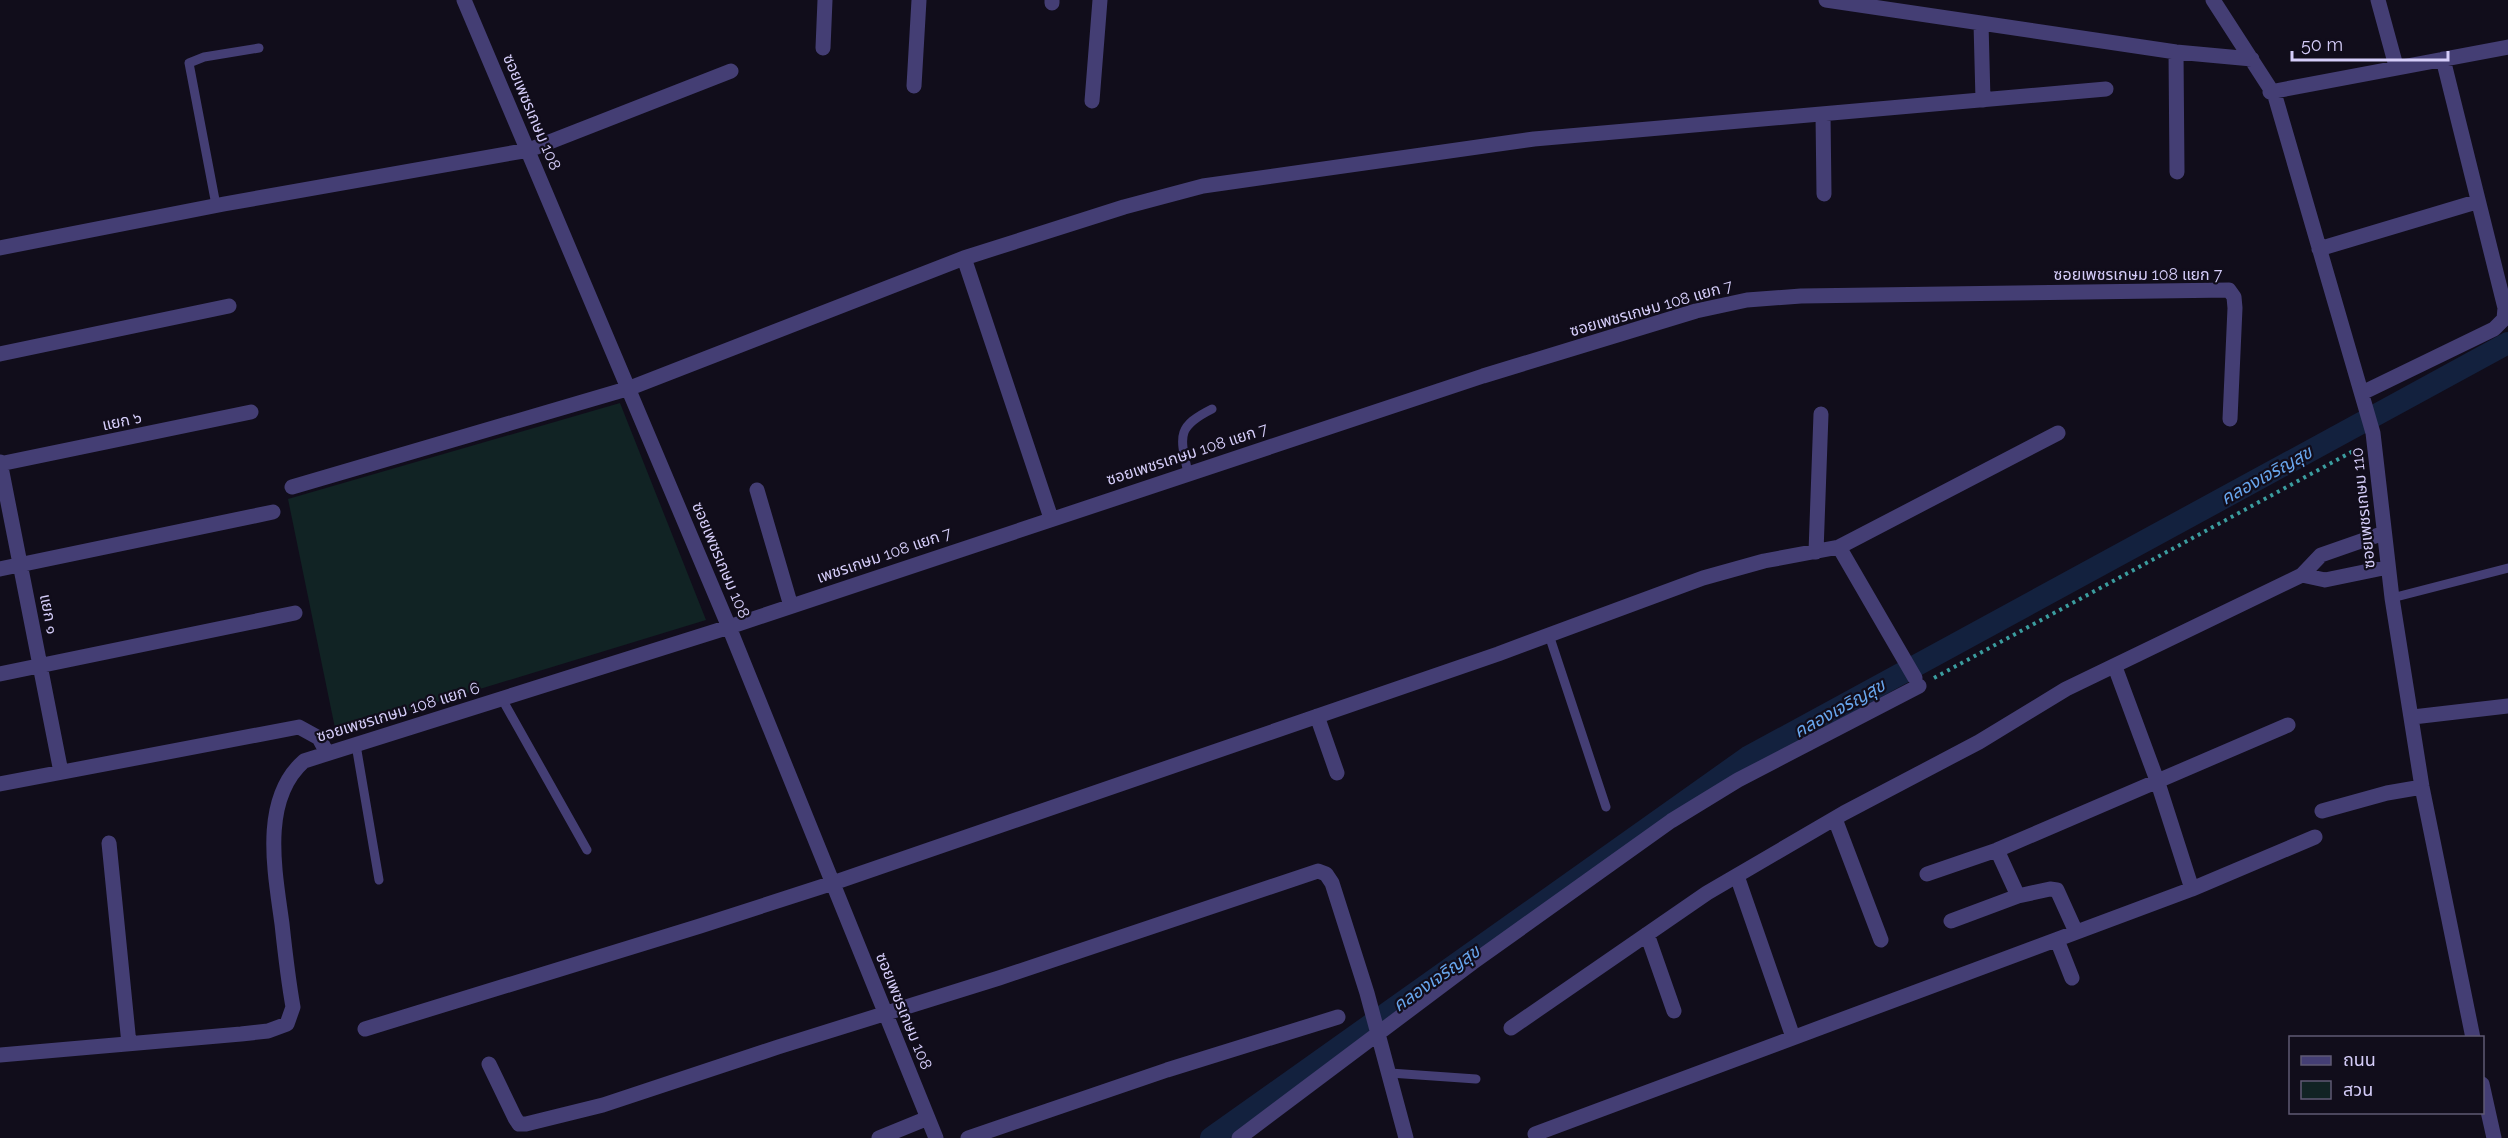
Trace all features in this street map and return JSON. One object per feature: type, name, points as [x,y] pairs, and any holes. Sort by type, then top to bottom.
[{"type":"street","name":"ซอยเพชรเกษม 108","points":[[464,0],[630,388],[936,1138]]},
{"type":"street","points":[[823,48],[825,0]]},
{"type":"street","points":[[914,86],[919,0]]},
{"type":"street","points":[[1092,101],[1100,0]]},
{"type":"street","points":[[1826,0],[2176,52],[2252,59]]},
{"type":"street","name":"ซอยเพชรเกษม 110","points":[[2213,0],[2252,59],[2270,92],[2275,96],[2364,399],[2373,436],[2392,598],[2413,717],[2422,787],[2473,1036]]},
{"type":"street","points":[[2378,0],[2396,66]]},
{"type":"street","points":[[1981,23],[1983,100]]},
{"type":"street","points":[[2270,92],[2396,66],[2508,47]]},
{"type":"street","points":[[2176,52],[2177,172]]},
{"type":"street","points":[[2364,399],[2494,328],[2504,319],[2505,308],[2476,202],[2443,59]]},
{"type":"street","points":[[0,248],[216,205],[529,150],[731,70]]},
{"type":"street","points":[[292,487],[630,388],[964,258],[1124,207],[1203,186],[1534,139],[2106,89]]},
{"type":"street","points":[[1823,114],[1824,194]]},
{"type":"street","points":[[2319,249],[2476,202]]},
{"type":"street","points":[[964,258],[1051,518]]},
{"type":"street","name":"ซอยเพชรเกษม 108 แยก 7","points":[[1051,518],[1483,376],[1696,311],[1747,300],[1801,296],[2229,290],[2234,297],[2235,308],[2230,419]]},
{"type":"street","points":[[0,354],[229,306]]},
{"type":"street","name":"แยก ๖","points":[[0,464],[251,412]]},
{"type":"street","points":[[1816,552],[1821,414]]},
{"type":"street","points":[[365,1029],[833,883],[1549,635],[1703,578],[1764,561],[1839,547],[2058,434]]},
{"type":"street","name":"แยก ๑","points":[[0,464],[22,564],[61,772]]},
{"type":"street","points":[[757,490],[791,606]]},
{"type":"street","points":[[0,569],[273,512]]},
{"type":"street","name":"เพชรเกษม 108 แยก 7","points":[[729,627],[1051,518]]},
{"type":"street","points":[[1511,1028],[1647,934],[1737,876],[1835,819],[1979,742],[2066,689],[2302,575],[2321,555],[2384,533]]},
{"type":"street","points":[[1239,1138],[1376,1029],[1671,821],[1738,780],[1917,682],[1839,547]]},
{"type":"street","points":[[2302,575],[2325,580],[2388,567]]},
{"type":"street","points":[[0,674],[295,613]]},
{"type":"street","name":"ซอยเพชรเกษม 108 แยก 6","points":[[0,1055],[241,1034],[268,1030],[287,1024],[293,1007],[273,854],[282,795],[292,772],[304,761],[729,627]]},
{"type":"street","points":[[2115,667],[2158,783],[2192,889]]},
{"type":"street","points":[[2413,717],[2508,706]]},
{"type":"street","points":[[1317,716],[1337,773]]},
{"type":"street","points":[[1927,874],[1997,850],[2158,783],[2288,725]]},
{"type":"street","points":[[0,784],[299,728],[319,738],[327,753]]},
{"type":"street","points":[[2322,811],[2387,793],[2422,787]]},
{"type":"street","points":[[1835,819],[1881,940]]},
{"type":"street","points":[[1535,1134],[2192,889],[2315,837]]},
{"type":"street","points":[[109,843],[129,1044]]},
{"type":"street","points":[[1997,850],[2018,896]]},
{"type":"street","points":[[489,1064],[515,1118],[519,1124],[526,1124],[603,1105],[1318,871],[1326,874],[1332,883],[1367,993],[1406,1138]]},
{"type":"street","points":[[1737,876],[1793,1037]]},
{"type":"street","points":[[1951,921],[2018,896],[2050,888],[2057,890],[2076,932]]},
{"type":"street","points":[[1647,934],[1674,1011]]},
{"type":"street","points":[[2057,940],[2072,978]]},
{"type":"street","points":[[968,1138],[1167,1070],[1338,1017]]},
{"type":"street","points":[[2484,1093],[2494,1138]]},
{"type":"street","points":[[879,1138],[928,1118]]},
{"type":"lane","points":[[216,205],[189,63],[204,57],[259,48]]},
{"type":"lane","points":[[1188,473],[1182,438],[1184,427],[1191,420],[1212,409]]},
{"type":"lane","points":[[2392,598],[2508,568]]},
{"type":"lane","points":[[1549,635],[1606,807]]},
{"type":"lane","points":[[501,699],[587,850]]},
{"type":"lane","points":[[356,745],[379,880]]},
{"type":"lane","points":[[1390,1073],[1476,1079]]},
{"type":"path","points":[[1917,682],[2373,436]]},
{"type":"green space","points":[[620,403],[706,620],[336,733],[288,499]]},
{"type":"waterway","name":"คลองเจริญสุข","points":[[1211,1138],[1748,757],[2508,343]]}]
